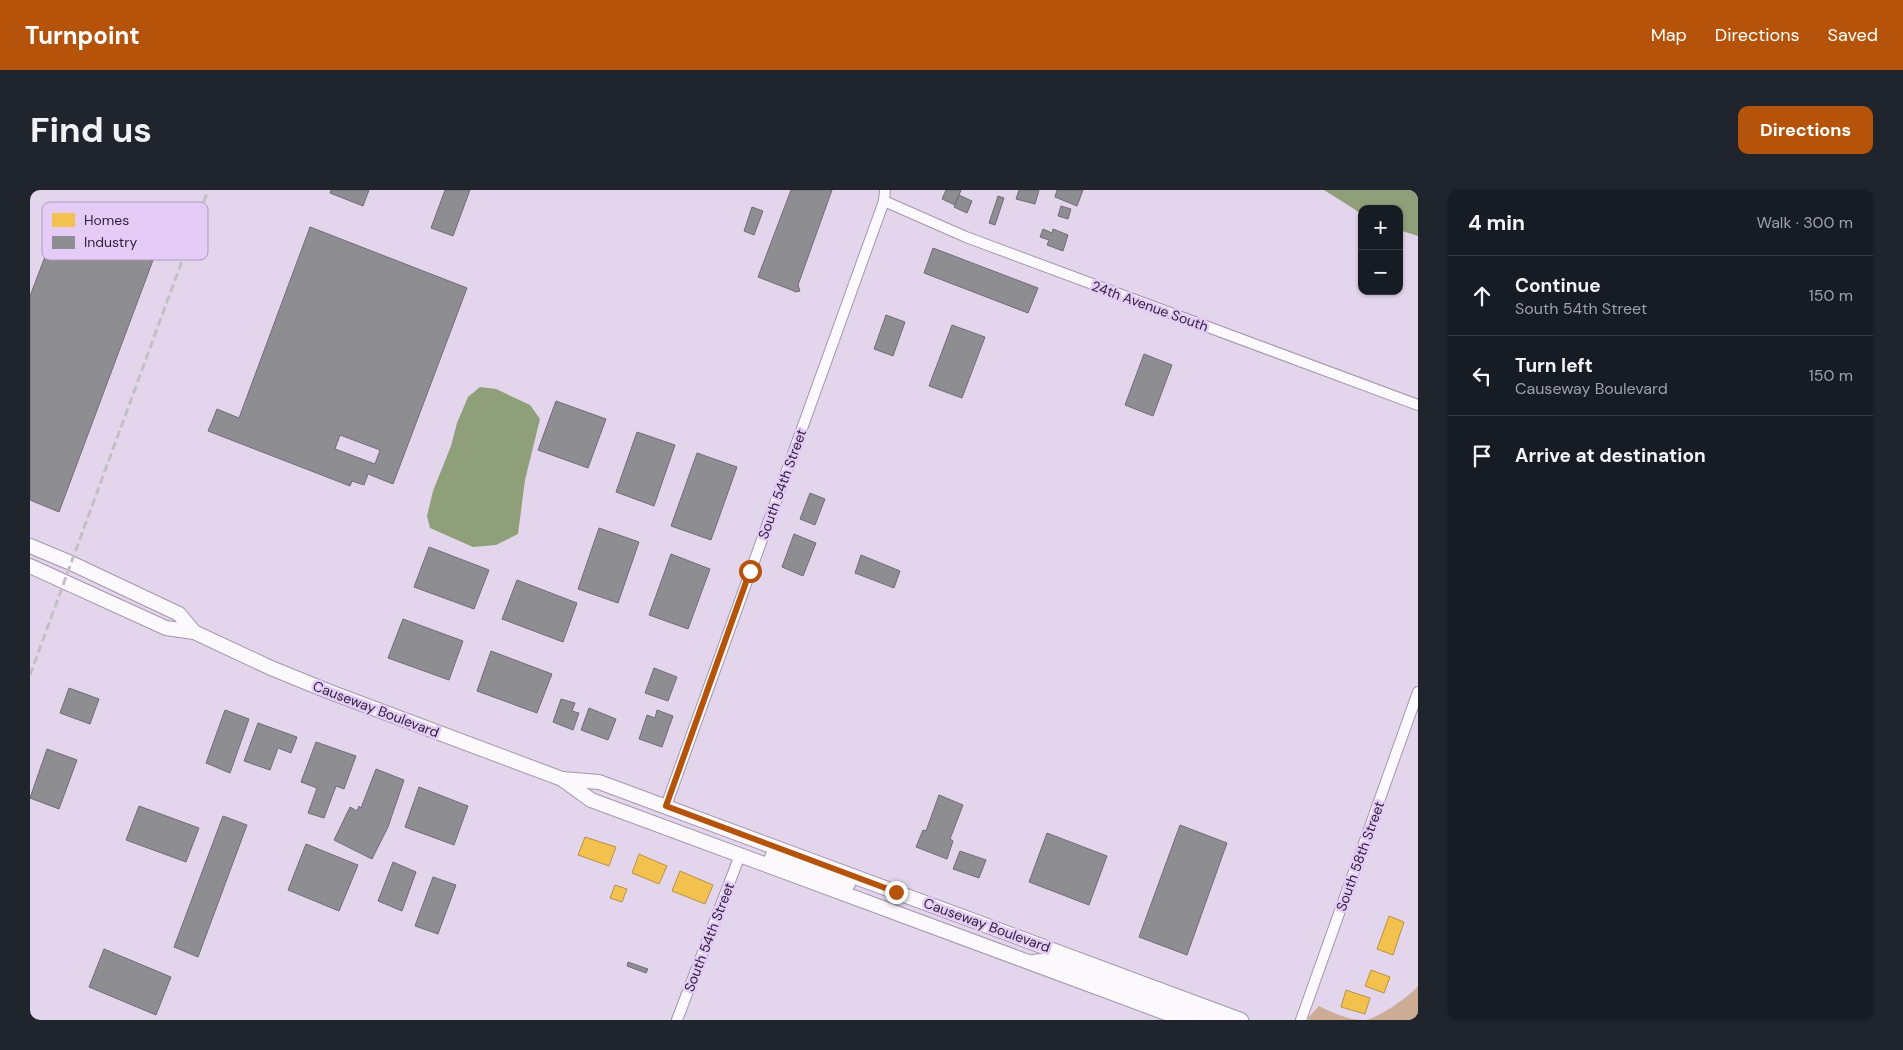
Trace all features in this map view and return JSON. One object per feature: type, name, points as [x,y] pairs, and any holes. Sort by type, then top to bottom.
[{"type":"main road","name":"Causeway Boulevard","points":[[30,546],[71,563],[179,614],[194,632]]},
{"type":"main road","name":"Causeway Boulevard","points":[[30,566],[166,628],[194,632],[330,692],[562,779],[591,800],[1185,1020]]},
{"type":"main road","name":"Causeway Boulevard","points":[[562,779],[600,782],[1241,1020]]},
{"type":"main road","points":[[582,793],[609,795],[654,812],[660,812],[666,806]]},
{"type":"main road","points":[[740,855],[742,850],[747,848],[884,896],[896,892]]},
{"type":"main road","points":[[1030,962],[1052,960],[1213,1020]]},
{"type":"street","name":"South 54th Street","points":[[666,806],[884,201],[885,190]]},
{"type":"street","name":"24th Avenue South","points":[[884,201],[966,237],[1418,405]]},
{"type":"street","name":"South 58th Street","points":[[1301,1020],[1418,692]]},
{"type":"street","name":"South 54th Street","points":[[678,1020],[740,855]]},
{"type":"shaded area","points":[[1324,190],[1418,190],[1418,236],[1403,231],[1403,205],[1358,205],[1358,211]]},
{"type":"shaded area","points":[[480,387],[496,389],[530,405],[540,419],[525,480],[518,534],[496,545],[473,547],[430,528],[427,516],[433,491],[451,446],[457,423],[468,397]]},
{"type":"shaded area","points":[[1418,986],[1418,1020],[1364,1020],[1392,1007]]},
{"type":"shaded area","points":[[1319,1006],[1341,1016],[1364,1020],[1309,1020],[1308,1018]]},
{"type":"building: Homes","points":[[585,837],[616,847],[609,866],[578,855]]},
{"type":"building: Homes","points":[[639,854],[667,866],[659,884],[632,873]]},
{"type":"building: Homes","points":[[680,871],[713,885],[705,904],[672,891]]},
{"type":"building: Homes","points":[[615,885],[627,889],[622,902],[610,898]]},
{"type":"building: Homes","points":[[1389,916],[1404,922],[1393,955],[1377,949]]},
{"type":"building: Homes","points":[[1371,970],[1390,977],[1384,993],[1365,986]]},
{"type":"building: Homes","points":[[1346,990],[1370,998],[1365,1014],[1341,1007]]},
{"type":"building: Industry","points":[[331,190],[369,190],[363,206],[330,193]]},
{"type":"building: Industry","points":[[445,190],[470,190],[453,236],[431,228]]},
{"type":"building: Industry","points":[[791,190],[832,190],[798,285],[800,291],[795,292],[758,277]]},
{"type":"building: Industry","points":[[946,190],[961,190],[955,205],[942,199]]},
{"type":"building: Industry","points":[[1019,190],[1039,190],[1035,204],[1016,199]]},
{"type":"building: Industry","points":[[1057,190],[1083,190],[1077,206],[1055,197]]},
{"type":"building: Industry","points":[[959,195],[972,201],[967,213],[954,207]]},
{"type":"building: Industry","points":[[998,196],[1004,198],[995,225],[989,223]]},
{"type":"building: Industry","points":[[1061,206],[1071,209],[1068,219],[1058,216]]},
{"type":"building: Industry","points":[[752,207],[763,211],[754,235],[744,231]]},
{"type":"building: Industry","points":[[310,227],[467,288],[393,484],[368,474],[364,485],[352,481],[350,486],[208,431],[217,409],[239,418]],"holes":[[[340,435],[380,450],[375,464],[335,449]]]},
{"type":"building: Industry","points":[[1043,229],[1052,233],[1053,229],[1068,235],[1063,251],[1047,245],[1049,240],[1040,237]]},
{"type":"building: Industry","points":[[933,248],[1038,288],[1028,313],[924,273]]},
{"type":"building: Industry","points":[[44,260],[153,260],[59,512],[30,500],[30,296]]},
{"type":"building: Industry","points":[[886,315],[905,322],[893,356],[874,349]]},
{"type":"building: Industry","points":[[952,325],[985,337],[962,398],[929,386]]},
{"type":"building: Industry","points":[[1144,354],[1172,365],[1153,416],[1125,405]]},
{"type":"building: Industry","points":[[556,401],[606,419],[588,468],[538,450]]},
{"type":"building: Industry","points":[[637,432],[675,445],[654,506],[616,492]]},
{"type":"building: Industry","points":[[697,453],[737,467],[711,540],[671,526]]},
{"type":"building: Industry","points":[[810,493],[825,499],[815,525],[800,519]]},
{"type":"building: Industry","points":[[599,528],[639,542],[618,603],[578,589]]},
{"type":"building: Industry","points":[[794,534],[816,543],[803,576],[782,567]]},
{"type":"building: Industry","points":[[429,547],[489,570],[474,609],[414,587]]},
{"type":"building: Industry","points":[[671,554],[710,569],[688,629],[649,615]]},
{"type":"building: Industry","points":[[861,555],[900,571],[894,588],[855,573]]},
{"type":"building: Industry","points":[[517,580],[577,603],[563,642],[502,619]]},
{"type":"building: Industry","points":[[403,619],[463,641],[449,680],[388,658]]},
{"type":"building: Industry","points":[[491,651],[552,674],[537,713],[477,691]]},
{"type":"building: Industry","points":[[654,668],[677,677],[668,701],[645,693]]},
{"type":"building: Industry","points":[[69,688],[99,699],[90,724],[60,713]]},
{"type":"building: Industry","points":[[561,699],[575,703],[572,711],[579,713],[573,730],[553,722]]},
{"type":"building: Industry","points":[[589,708],[616,719],[608,740],[581,730]]},
{"type":"building: Industry","points":[[225,710],[249,719],[230,773],[206,763]]},
{"type":"building: Industry","points":[[657,710],[673,716],[662,747],[639,739],[647,715],[655,718]]},
{"type":"building: Industry","points":[[258,723],[297,737],[291,753],[278,748],[270,770],[244,761]]},
{"type":"building: Industry","points":[[316,742],[356,756],[344,789],[336,786],[324,818],[308,813],[317,788],[301,782]]},
{"type":"building: Industry","points":[[47,749],[77,760],[59,809],[30,798]]},
{"type":"building: Industry","points":[[376,769],[404,780],[388,827],[372,859],[334,840],[350,807],[357,811],[359,806],[361,808]]},
{"type":"building: Industry","points":[[419,787],[468,806],[454,845],[405,827]]},
{"type":"building: Industry","points":[[939,795],[963,805],[950,839],[953,841],[947,859],[916,847],[923,830],[926,831]]},
{"type":"building: Industry","points":[[139,806],[199,828],[186,862],[126,840]]},
{"type":"building: Industry","points":[[223,816],[247,825],[198,957],[174,947]]},
{"type":"building: Industry","points":[[1180,825],[1227,843],[1187,955],[1139,937]]},
{"type":"building: Industry","points":[[1047,833],[1107,856],[1089,905],[1029,882]]},
{"type":"building: Industry","points":[[306,844],[358,865],[339,911],[288,890]]},
{"type":"building: Industry","points":[[960,851],[986,860],[979,878],[953,869]]},
{"type":"building: Industry","points":[[393,862],[416,872],[402,911],[378,901]]},
{"type":"building: Industry","points":[[433,877],[456,885],[438,934],[415,926]]},
{"type":"building: Industry","points":[[104,949],[171,977],[156,1015],[89,987]]},
{"type":"building: Industry","points":[[628,962],[648,969],[646,973],[627,966]]},
{"type":"railway","points":[[204,202],[208,190]]},
{"type":"railway","points":[[30,675],[182,260]]},
{"type":"route","points":[[750,571],[666,806],[896,892]]}]
